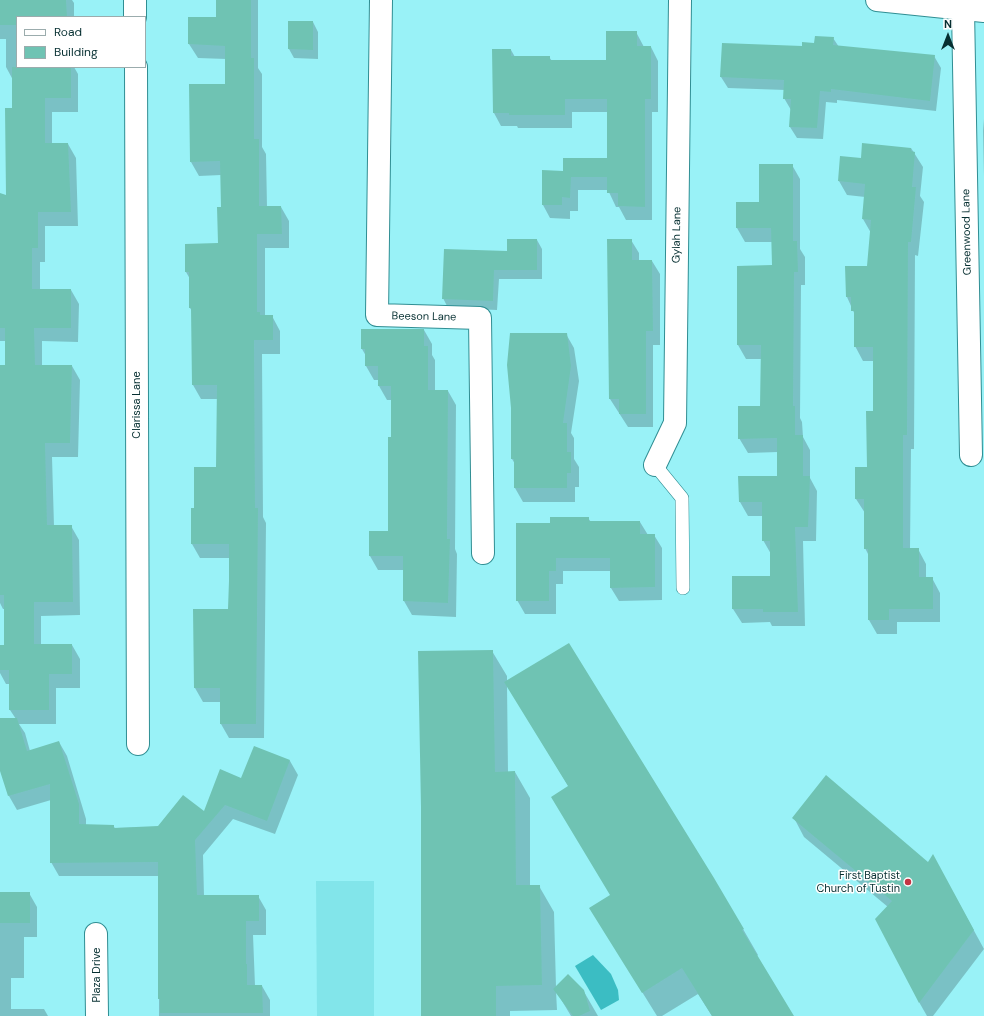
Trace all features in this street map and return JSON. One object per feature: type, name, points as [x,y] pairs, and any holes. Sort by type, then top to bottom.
[{"type":"street","points":[[135,0],[135,16]]},
{"type":"street","name":"Beeson Lane","points":[[381,0],[377,316],[480,318],[483,553]]},
{"type":"street","name":"Gylah Lane","points":[[655,465],[675,423],[680,0]]},
{"type":"street","points":[[877,0],[974,10]]},
{"type":"street","name":"Greenwood Lane","points":[[971,455],[974,10]]},
{"type":"street","name":"Clarissa Lane","points":[[136,68],[138,744]]},
{"type":"street","name":"Plaza Drive","points":[[96,934],[97,1016]]},
{"type":"lane","points":[[655,465],[682,498],[683,588]]},
{"type":"shaded area","points":[[316,881],[374,881],[374,1016],[317,1016]]},
{"type":"shaded area","points":[[593,955],[611,974],[618,990],[619,1000],[601,1010],[575,966]]},
{"type":"building","points":[[0,0],[66,0],[67,16],[16,16],[16,25],[0,25]]},
{"type":"building","points":[[216,0],[251,0],[251,58],[254,58],[254,139],[259,139],[259,206],[281,206],[282,234],[257,234],[257,312],[260,312],[260,315],[273,315],[273,340],[254,340],[255,508],[258,508],[256,724],[220,724],[220,688],[194,688],[193,609],[228,609],[229,581],[229,544],[191,544],[191,508],[194,508],[194,467],[216,467],[217,385],[192,385],[191,308],[189,308],[189,272],[185,272],[185,244],[218,243],[217,207],[221,207],[220,161],[190,162],[189,84],[225,84],[225,46],[188,44],[188,17],[216,17]]},
{"type":"building","points":[[288,21],[313,21],[313,50],[288,49]]},
{"type":"building","points":[[606,31],[637,31],[637,46],[651,46],[651,99],[645,99],[645,207],[618,206],[618,193],[607,193],[607,177],[571,177],[570,198],[562,197],[562,205],[542,205],[542,170],[563,171],[563,158],[607,158],[607,99],[565,99],[565,115],[509,115],[509,113],[493,113],[492,49],[511,49],[511,56],[550,56],[550,60],[606,60]]},
{"type":"building","points":[[815,36],[834,37],[833,45],[935,55],[930,101],[831,89],[831,92],[820,91],[817,128],[789,127],[791,99],[783,99],[784,80],[720,77],[722,43],[802,46],[802,42],[814,43]]},
{"type":"building","points":[[12,67],[71,68],[71,98],[45,98],[45,143],[68,143],[71,212],[38,212],[38,248],[32,248],[32,289],[71,289],[71,328],[34,328],[35,365],[72,365],[70,443],[45,443],[47,525],[72,525],[73,602],[34,602],[34,644],[72,644],[72,674],[49,674],[49,710],[9,710],[9,670],[0,670],[0,645],[4,645],[4,595],[0,595],[0,365],[5,365],[5,328],[0,328],[0,193],[6,195],[5,108],[12,108]]},
{"type":"building","points":[[862,143],[911,148],[911,151],[915,152],[912,187],[916,187],[911,242],[908,242],[907,435],[903,435],[903,548],[919,548],[919,577],[933,577],[933,609],[889,609],[889,620],[868,620],[868,549],[864,549],[864,499],[855,499],[855,467],[867,467],[866,411],[873,411],[873,347],[854,347],[854,311],[851,311],[851,297],[846,297],[845,266],[867,266],[871,220],[862,219],[865,184],[838,181],[840,156],[861,158]]},
{"type":"building","points":[[759,164],[793,164],[793,241],[797,241],[798,272],[794,272],[793,406],[795,406],[795,435],[803,435],[803,476],[810,476],[808,527],[795,527],[798,612],[763,612],[763,609],[732,609],[732,576],[770,576],[770,541],[762,541],[762,502],[739,502],[738,476],[777,476],[777,438],[738,439],[738,406],[760,406],[761,345],[737,345],[737,266],[772,265],[771,228],[736,228],[736,202],[759,202]]},
{"type":"building","points":[[507,239],[537,239],[537,270],[494,270],[493,301],[442,299],[444,249],[507,251]]},
{"type":"building","points":[[607,239],[632,239],[632,260],[652,260],[653,331],[646,331],[646,414],[619,414],[619,399],[609,399]]},
{"type":"building","points":[[361,329],[424,329],[424,346],[428,346],[428,390],[448,390],[447,539],[450,539],[448,603],[403,601],[403,556],[369,556],[369,531],[388,531],[388,437],[391,437],[391,386],[378,386],[378,366],[365,366],[365,349],[361,349]]},
{"type":"building","points":[[510,333],[567,333],[571,366],[563,423],[567,423],[567,452],[571,452],[571,473],[567,473],[567,488],[514,488],[514,459],[511,459],[511,408],[507,365]]},
{"type":"building","points":[[550,517],[589,517],[589,521],[640,521],[640,534],[655,534],[655,587],[610,588],[610,558],[556,558],[556,571],[549,571],[549,601],[516,601],[516,523],[550,523]]},
{"type":"building","points":[[569,643],[714,878],[744,929],[742,930],[794,1016],[712,1016],[682,968],[642,993],[589,908],[610,895],[551,797],[568,786],[504,682]]},
{"type":"building","points":[[493,650],[495,772],[515,771],[516,885],[540,885],[542,985],[496,986],[496,1016],[421,1016],[421,807],[418,651]]},
{"type":"building","points":[[0,718],[17,718],[27,751],[59,741],[79,804],[79,824],[114,825],[114,828],[158,826],[183,795],[204,811],[220,769],[241,778],[254,746],[290,760],[267,821],[225,805],[195,840],[197,895],[259,895],[259,921],[246,921],[246,964],[247,985],[262,985],[263,1013],[160,1013],[160,999],[158,999],[158,862],[50,863],[50,784],[8,796],[0,771]]},
{"type":"building","name":"First Baptist Church of Tustin","points":[[826,775],[928,862],[933,854],[974,930],[919,1003],[875,919],[892,901],[792,818]]},
{"type":"building","points":[[0,892],[30,892],[30,923],[0,923]]},
{"type":"building","points":[[568,974],[584,990],[590,1011],[579,1016],[573,1016],[553,989]]},
{"type":"place","name":"First Baptist Church of Tustin","points":[[908,882]]}]
